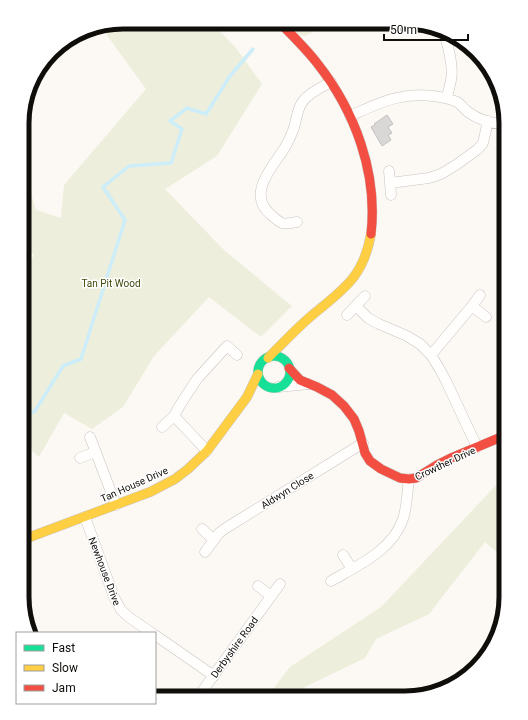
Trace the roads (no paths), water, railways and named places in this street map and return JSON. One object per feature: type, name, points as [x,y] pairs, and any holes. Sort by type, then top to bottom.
[{"type":"street","points":[[286,29],[307,49],[317,62],[331,82],[350,116],[364,150],[372,201],[370,240],[357,273],[350,283],[310,317],[268,358],[264,360],[259,369],[258,374],[262,382],[269,387],[309,384]]},
{"type":"street","points":[[445,38],[452,78],[447,98]]},
{"type":"street","points":[[297,222],[286,224],[278,221],[266,211],[261,199],[261,188],[265,177],[284,149],[293,131],[300,107],[304,100],[310,94],[331,82]]},
{"type":"street","points":[[350,116],[392,98],[422,94],[447,98],[458,102],[468,112],[478,118],[488,122],[499,124]]},
{"type":"street","points":[[390,183],[429,178],[441,174],[456,165],[483,143],[488,122]]},
{"type":"street","points":[[389,171],[392,195]]},
{"type":"street","points":[[431,355],[480,295]]},
{"type":"street","points":[[347,315],[365,296]]},
{"type":"street","points":[[356,306],[368,318],[407,336],[420,344],[431,355],[440,368],[477,447]]},
{"type":"street","points":[[472,306],[486,317]]},
{"type":"street","points":[[247,397],[283,385],[286,382],[290,373],[288,366],[288,339]]},
{"type":"street","points":[[162,427],[174,416],[197,379],[227,346],[237,355]]},
{"type":"street","points":[[268,358],[274,356],[279,357],[288,366]]},
{"type":"street","name":"Crowther Drive","points":[[288,366],[300,380],[332,395],[344,406],[354,419],[365,453],[370,461],[381,469],[400,478],[416,478],[437,465],[499,438]]},
{"type":"street","name":"Tan House Drive","points":[[29,537],[150,492],[175,479],[207,451],[247,397],[258,374]]},
{"type":"street","points":[[174,416],[207,451]]},
{"type":"street","points":[[90,437],[116,505]]},
{"type":"street","name":"Aldwyn Close","points":[[205,552],[219,533],[226,528],[363,443]]},
{"type":"street","points":[[80,458],[96,452]]},
{"type":"street","points":[[331,581],[369,558],[395,536],[403,519],[409,479]]},
{"type":"street","name":"Newhouse Drive","points":[[85,517],[114,597],[121,610],[151,632]]},
{"type":"street","points":[[202,529],[214,540]]},
{"type":"street","points":[[343,555],[352,569]]},
{"type":"street","name":"Derbyshire Road","points":[[203,691],[280,584]]},
{"type":"street","points":[[258,586],[271,596]]},
{"type":"street","points":[[156,636],[214,676]]},
{"type":"waterway","points":[[29,414],[35,411],[63,366],[81,359],[125,220],[103,187],[129,166],[171,163],[182,129],[170,121],[187,108],[206,114],[230,76],[253,49]]},
{"type":"park label","name":"Tan Pit Wood","points":[[111,283]]}]
